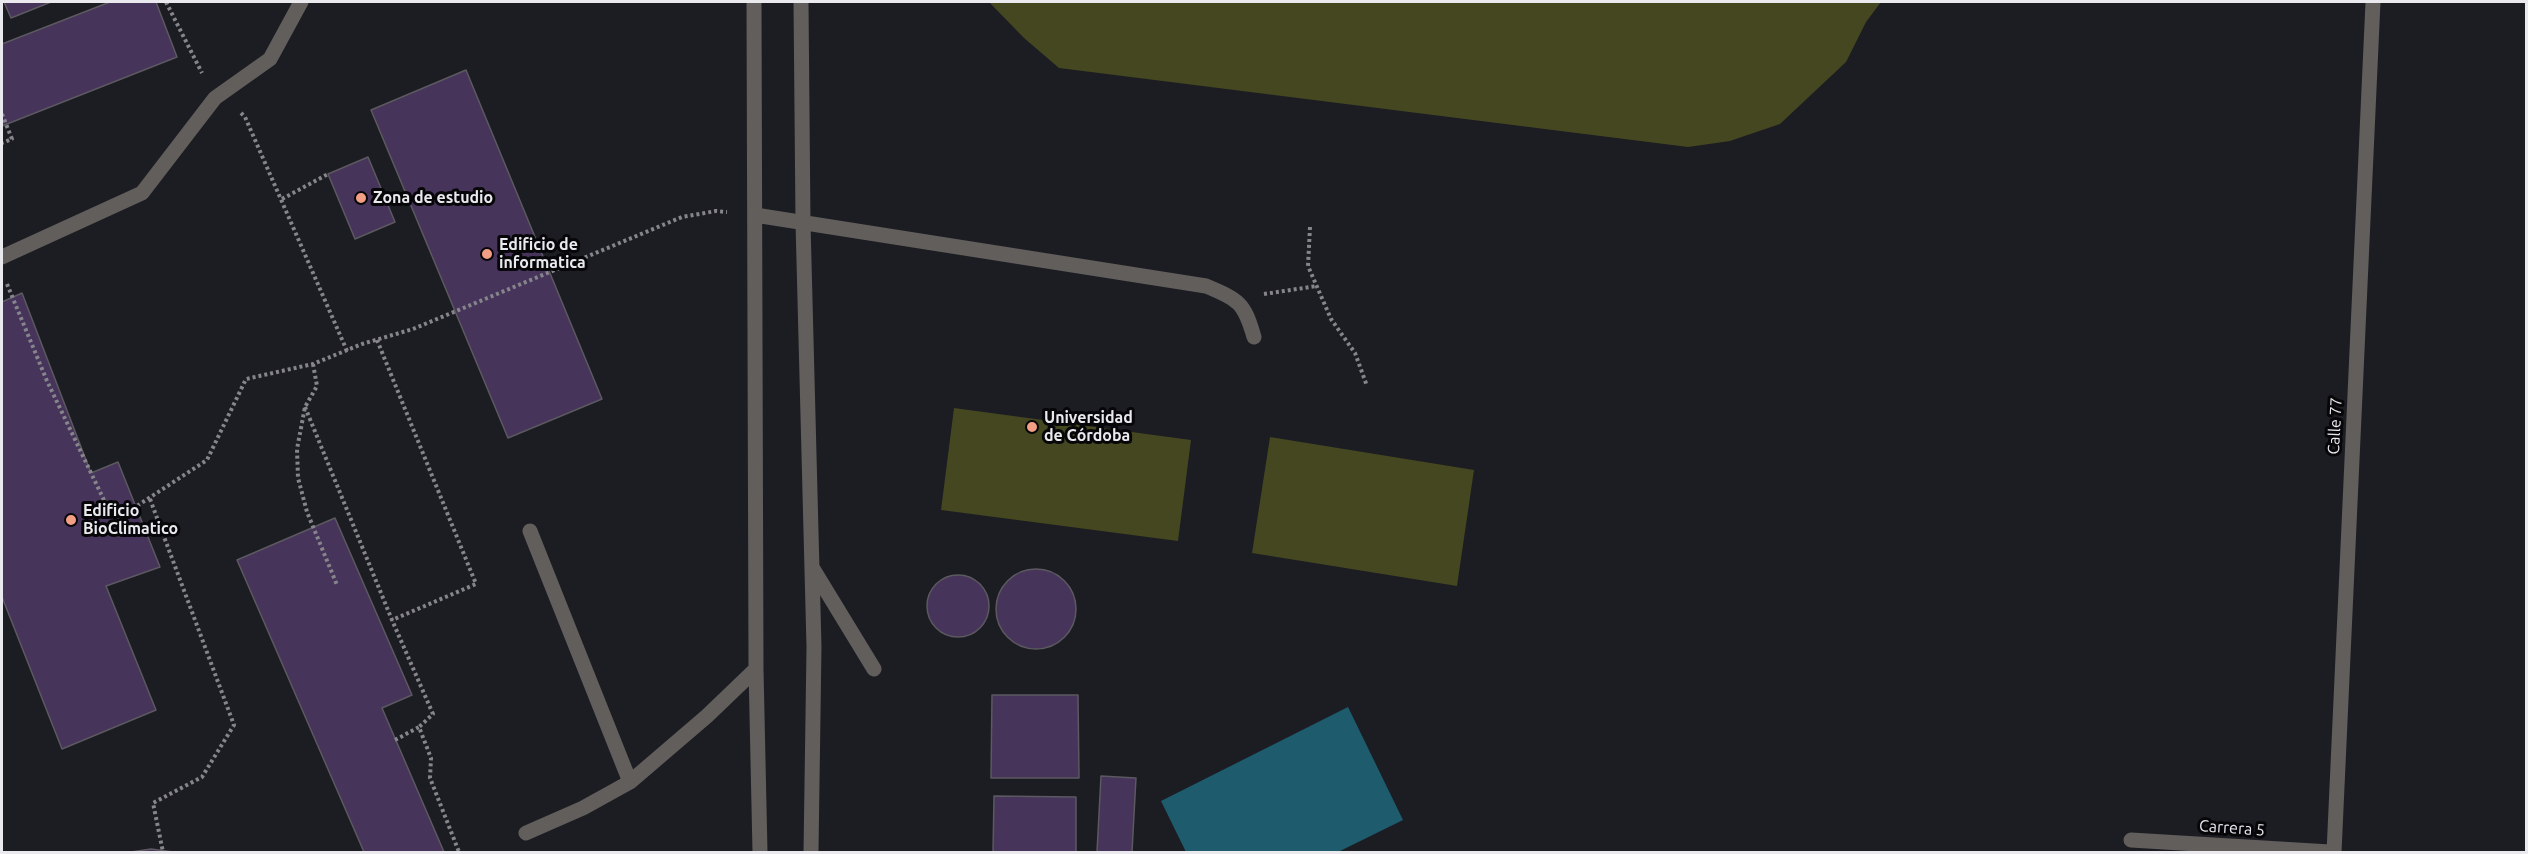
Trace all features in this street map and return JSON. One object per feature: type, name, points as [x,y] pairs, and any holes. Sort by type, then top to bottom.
[{"type":"street","points":[[2,257],[142,193],[215,98],[270,59],[301,2]]},
{"type":"street","points":[[754,2],[756,669],[760,852]]},
{"type":"street","points":[[801,2],[803,224],[814,647],[811,852]]},
{"type":"street","name":"Calle 77","points":[[2332,852],[2373,2]]},
{"type":"street","points":[[755,215],[1206,286],[1234,298],[1247,313],[1254,337]]},
{"type":"street","points":[[530,531],[630,782]]},
{"type":"street","points":[[812,568],[874,669]]},
{"type":"street","points":[[526,833],[583,808],[630,782],[707,716],[756,669]]},
{"type":"street","name":"Carrera 5","points":[[2131,840],[2332,852]]},
{"type":"path","points":[[166,2],[215,98],[235,106],[245,117],[347,351]]},
{"type":"path","points":[[2,114],[12,139],[2,143]]},
{"type":"path","points":[[282,199],[328,174]]},
{"type":"path","points":[[6,283],[47,381],[114,521],[207,460],[246,379],[313,364],[376,340],[413,329],[681,218],[716,211],[755,215]]},
{"type":"path","points":[[1310,227],[1308,267],[1331,319],[1355,353],[1367,386]]},
{"type":"path","points":[[1234,298],[1317,286]]},
{"type":"path","points":[[376,340],[476,584],[392,620]]},
{"type":"path","points":[[313,364],[316,386],[305,407],[297,449],[298,478],[307,512],[337,585]]},
{"type":"path","points":[[305,407],[433,714],[419,728],[395,740]]},
{"type":"path","points":[[150,499],[234,725],[202,777],[153,803],[163,852]]},
{"type":"path","points":[[419,728],[431,758],[430,778],[459,852]]},
{"type":"green space","points":[[989,2],[1881,2],[1866,22],[1846,62],[1780,124],[1730,141],[1688,147],[1059,68],[1024,38]]},
{"type":"green space","points":[[954,408],[1191,440],[1178,541],[941,510]]},
{"type":"green space","points":[[1270,437],[1474,470],[1457,586],[1252,553]]},
{"type":"water","points":[[1348,707],[1403,820],[1338,852],[1186,852],[1161,801]]},
{"type":"building","points":[[4,2],[51,2],[11,18]]},
{"type":"building","points":[[110,2],[156,2],[177,57],[2,126],[2,44]]},
{"type":"building","name":"Edificio de informatica","points":[[466,70],[602,399],[508,438],[371,110]]},
{"type":"building","name":"Zona de estudio","points":[[368,157],[395,222],[355,239],[328,174]]},
{"type":"building","name":"Edificio BioClimatico","points":[[22,293],[91,473],[118,462],[160,567],[106,586],[156,710],[62,749],[2,597],[2,302]]},
{"type":"building","points":[[335,518],[412,695],[382,708],[444,852],[364,852],[237,560]]},
{"type":"building","points":[[1036,569],[1051,572],[1064,581],[1073,594],[1076,609],[1073,624],[1064,637],[1051,646],[1036,649],[1021,646],[1008,637],[999,624],[996,609],[999,594],[1008,581],[1021,572]]},
{"type":"building","points":[[958,575],[970,577],[980,584],[987,594],[989,606],[987,618],[980,628],[970,635],[958,637],[946,635],[936,628],[929,618],[927,606],[929,594],[936,584],[946,577]]},
{"type":"building","points":[[992,695],[1078,695],[1079,778],[991,778]]},
{"type":"building","points":[[1101,776],[1136,778],[1132,852],[1097,852]]},
{"type":"building","points":[[994,796],[1076,797],[1076,852],[993,852]]},
{"type":"building","points":[[151,849],[173,852],[131,852]]},
{"type":"place","name":"Zona de estudio","points":[[361,198]]},
{"type":"place","name":"Edificio de informatica","points":[[487,254]]},
{"type":"place","name":"Universidad de Córdoba","points":[[1032,427]]},
{"type":"place","name":"Edificio BioClimatico","points":[[71,520]]}]
